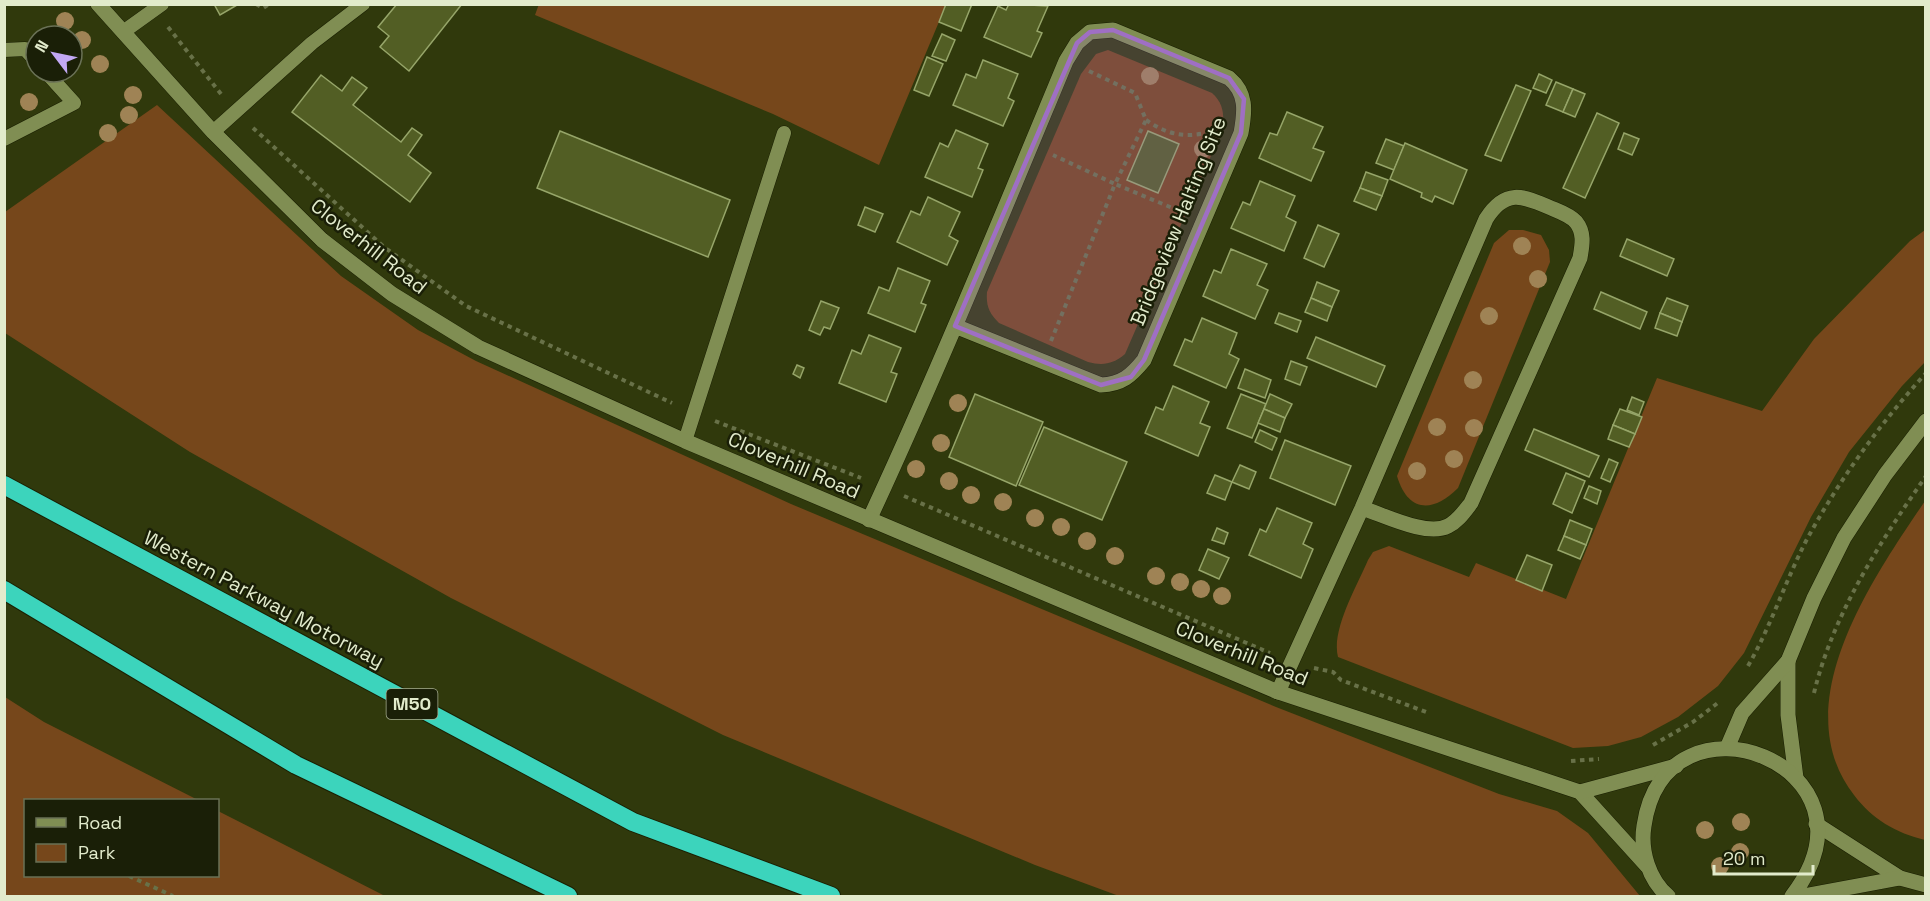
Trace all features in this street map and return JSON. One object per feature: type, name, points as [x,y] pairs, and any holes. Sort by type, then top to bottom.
[{"type":"highway","name":"Western Parkway Motorway","points":[[4,485],[633,822],[831,897]]},
{"type":"highway","points":[[4,590],[296,765],[568,897]]},
{"type":"street","name":"Cloverhill Road","points":[[98,4],[213,132],[308,227],[392,294],[478,347],[685,441],[1278,693],[1580,792],[1647,866]]},
{"type":"street","name":"Bridgeview Halting Site","points":[[869,520],[955,326],[1066,61],[1077,43],[1090,32],[1113,30],[1228,78],[1238,85],[1244,99],[1241,133],[1144,360],[1131,377],[1113,385],[1101,385],[955,326]]},
{"type":"street","points":[[1278,693],[1362,508],[1482,227],[1495,204],[1510,197],[1529,198],[1575,221],[1583,239],[1580,258],[1471,503],[1459,519],[1447,527],[1431,531],[1362,508]]},
{"type":"street","points":[[1727,748],[1742,713],[1788,661],[1814,598],[1844,538],[1885,475],[1926,421]]},
{"type":"street","points":[[1788,661],[1788,715],[1796,778]]},
{"type":"street","points":[[1580,792],[1677,765],[1700,753],[1727,748],[1752,751],[1768,758],[1796,778],[1809,799],[1816,824],[1816,851],[1807,877],[1792,897]]},
{"type":"street","points":[[1668,897],[1647,866],[1642,837],[1646,809],[1658,785],[1677,765]]},
{"type":"street","points":[[1816,824],[1900,878],[1926,885]]},
{"type":"street","points":[[1803,897],[1900,878]]},
{"type":"lane","points":[[123,32],[162,4]]},
{"type":"lane","points":[[213,132],[312,43],[363,4]]},
{"type":"lane","points":[[4,50],[24,49]]},
{"type":"lane","points":[[4,139],[74,103],[57,84]]},
{"type":"lane","points":[[685,441],[784,133]]},
{"type":"path","points":[[256,4],[263,8],[269,4]]},
{"type":"path","points":[[185,48],[222,94]]},
{"type":"path","points":[[1066,61],[1135,93],[1146,120],[1158,128],[1190,137],[1243,119]]},
{"type":"path","points":[[1042,362],[1115,184],[1146,120]]},
{"type":"path","points":[[257,133],[384,248],[466,306],[694,412],[884,487],[1292,662],[1333,672],[1341,680],[1428,713]]},
{"type":"path","points":[[1030,145],[1204,221]]},
{"type":"path","points":[[1813,699],[1827,651],[1860,579],[1926,476]]},
{"type":"path","points":[[1649,747],[1693,722],[1712,708]]},
{"type":"path","points":[[1569,761],[1602,759]]},
{"type":"path","points":[[131,877],[173,897]]},
{"type":"highlighted area","points":[[1113,30],[1229,78],[1244,99],[1241,133],[1144,360],[1131,377],[1101,385],[955,326],[1077,43],[1090,32]]},
{"type":"green space","points":[[539,4],[946,5],[879,165],[773,114],[535,15]]},
{"type":"green space","points":[[1108,50],[1212,93],[1221,105],[1223,128],[1125,354],[1112,362],[1098,364],[1088,362],[999,323],[989,309],[987,292],[1081,74],[1096,54]]},
{"type":"green space","points":[[157,105],[341,276],[418,330],[476,361],[791,504],[1276,707],[1499,794],[1557,811],[1588,833],[1640,896],[1119,896],[1035,865],[723,735],[451,598],[190,452],[5,333],[5,212]]},
{"type":"green space","points":[[1509,230],[1523,230],[1541,235],[1549,250],[1550,262],[1458,488],[1449,496],[1431,505],[1415,503],[1402,488],[1397,476],[1494,243]]},
{"type":"green space","points":[[1925,230],[1925,362],[1902,386],[1849,452],[1811,517],[1744,653],[1718,686],[1678,717],[1641,737],[1608,746],[1573,748],[1338,657],[1338,634],[1342,621],[1368,560],[1373,552],[1389,546],[1469,577],[1476,563],[1566,599],[1657,378],[1762,411],[1814,339],[1910,241]]},
{"type":"green space","points":[[1925,501],[1925,840],[1885,824],[1861,804],[1835,760],[1828,722],[1832,683],[1844,643],[1861,604]]},
{"type":"green space","points":[[5,697],[44,722],[196,799],[24,799],[24,877],[219,877],[219,812],[385,896],[5,896]]},
{"type":"building","points":[[214,4],[236,4],[237,5],[220,15]]},
{"type":"building","points":[[397,4],[462,4],[409,71],[380,47],[389,36],[378,27]]},
{"type":"building","points":[[946,4],[972,4],[961,31],[939,22]]},
{"type":"building","points":[[1009,4],[1048,6],[1037,31],[1042,33],[1031,57],[984,37],[998,6],[1006,10]]},
{"type":"building","points":[[942,34],[955,40],[946,61],[932,56]]},
{"type":"building","points":[[927,57],[943,64],[929,96],[914,90]]},
{"type":"building","points":[[983,60],[1018,74],[1008,98],[1014,101],[1003,126],[953,105],[966,74],[976,78]]},
{"type":"building","points":[[1539,74],[1552,80],[1546,93],[1533,88]]},
{"type":"building","points":[[321,75],[342,91],[352,77],[367,88],[353,105],[401,142],[412,128],[422,135],[408,155],[431,173],[410,202],[292,112]]},
{"type":"building","points":[[1556,82],[1573,89],[1563,112],[1546,105]]},
{"type":"building","points":[[1516,85],[1531,91],[1501,161],[1485,155]]},
{"type":"building","points":[[1573,89],[1585,94],[1575,117],[1563,112]]},
{"type":"building","points":[[1287,112],[1323,127],[1313,148],[1324,152],[1311,181],[1259,158],[1270,133],[1277,135]]},
{"type":"building","points":[[1597,113],[1619,123],[1585,198],[1563,188]]},
{"type":"building","points":[[956,130],[988,144],[978,168],[983,170],[972,197],[925,177],[940,143],[948,147]]},
{"type":"building","points":[[560,131],[730,200],[708,257],[537,188]]},
{"type":"building","points":[[1148,131],[1179,144],[1158,193],[1127,180]]},
{"type":"building","points":[[1624,133],[1639,139],[1632,155],[1618,149]]},
{"type":"building","points":[[1386,139],[1404,146],[1394,170],[1376,163]]},
{"type":"building","points":[[1405,143],[1467,170],[1453,204],[1435,196],[1432,202],[1421,197],[1422,193],[1390,179]]},
{"type":"building","points":[[1366,172],[1388,180],[1382,196],[1360,188]]},
{"type":"building","points":[[1260,181],[1295,196],[1286,217],[1296,222],[1284,251],[1231,228],[1243,202],[1250,205]]},
{"type":"building","points":[[1360,188],[1382,196],[1376,210],[1354,201]]},
{"type":"building","points":[[928,197],[960,212],[949,236],[958,241],[947,265],[897,242],[911,211],[920,215]]},
{"type":"building","points":[[865,207],[883,214],[875,232],[858,225]]},
{"type":"building","points":[[1318,225],[1339,234],[1324,267],[1304,258]]},
{"type":"building","points":[[1627,239],[1674,259],[1667,276],[1620,256]]},
{"type":"building","points":[[1231,249],[1267,264],[1257,285],[1268,290],[1255,319],[1203,296],[1214,270],[1221,273]]},
{"type":"building","points":[[898,268],[930,281],[921,303],[926,305],[915,332],[868,313],[879,287],[889,291]]},
{"type":"building","points":[[1317,282],[1339,291],[1332,307],[1311,298]]},
{"type":"building","points":[[1601,292],[1647,312],[1640,329],[1594,309]]},
{"type":"building","points":[[1311,298],[1332,307],[1327,321],[1305,312]]},
{"type":"building","points":[[1667,298],[1688,306],[1682,322],[1660,313]]},
{"type":"building","points":[[821,301],[839,308],[830,329],[824,327],[820,335],[809,330]]},
{"type":"building","points":[[1279,313],[1301,321],[1297,332],[1275,323]]},
{"type":"building","points":[[1660,313],[1682,322],[1677,336],[1655,328]]},
{"type":"building","points":[[1202,318],[1237,333],[1229,354],[1239,359],[1226,388],[1174,365],[1185,339],[1192,342]]},
{"type":"building","points":[[869,335],[901,348],[891,372],[897,374],[886,402],[839,383],[852,350],[861,354]]},
{"type":"building","points":[[1316,337],[1385,366],[1376,387],[1307,358]]},
{"type":"building","points":[[1291,361],[1307,367],[1300,385],[1285,379]]},
{"type":"building","points":[[797,365],[804,368],[800,378],[793,374]]},
{"type":"building","points":[[1245,369],[1271,380],[1265,398],[1238,388]]},
{"type":"building","points":[[1173,386],[1209,402],[1200,423],[1210,427],[1198,456],[1145,433],[1156,407],[1163,410]]},
{"type":"building","points":[[975,394],[1043,422],[1016,486],[949,457]]},
{"type":"building","points":[[1241,394],[1266,404],[1252,438],[1227,428]]},
{"type":"building","points":[[1270,394],[1292,404],[1285,418],[1264,409]]},
{"type":"building","points":[[1632,397],[1644,402],[1639,415],[1627,410]]},
{"type":"building","points":[[1264,409],[1285,418],[1280,432],[1258,423]]},
{"type":"building","points":[[1620,409],[1642,417],[1635,434],[1613,425]]},
{"type":"building","points":[[1613,425],[1635,434],[1629,447],[1608,439]]},
{"type":"building","points":[[1044,427],[1127,462],[1102,520],[1019,485]]},
{"type":"building","points":[[1534,429],[1599,456],[1589,477],[1525,450]]},
{"type":"building","points":[[1260,430],[1277,438],[1272,450],[1255,442]]},
{"type":"building","points":[[1285,440],[1351,466],[1335,505],[1270,478]]},
{"type":"building","points":[[1609,459],[1618,463],[1610,482],[1601,478]]},
{"type":"building","points":[[1240,465],[1256,472],[1249,489],[1232,482]]},
{"type":"building","points":[[1566,473],[1585,481],[1572,513],[1553,504]]},
{"type":"building","points":[[1215,475],[1232,482],[1225,500],[1207,493]]},
{"type":"building","points":[[1589,486],[1601,491],[1597,504],[1584,498]]},
{"type":"building","points":[[1277,508],[1312,523],[1303,544],[1313,549],[1301,578],[1249,555],[1260,529],[1266,532]]},
{"type":"building","points":[[1570,520],[1592,529],[1586,545],[1564,536]]},
{"type":"building","points":[[1217,528],[1228,533],[1224,544],[1212,540]]},
{"type":"building","points":[[1564,536],[1586,545],[1580,559],[1558,550]]},
{"type":"building","points":[[1208,549],[1229,558],[1219,579],[1199,570]]},
{"type":"building","points":[[1527,555],[1552,565],[1542,591],[1516,580]]}]
